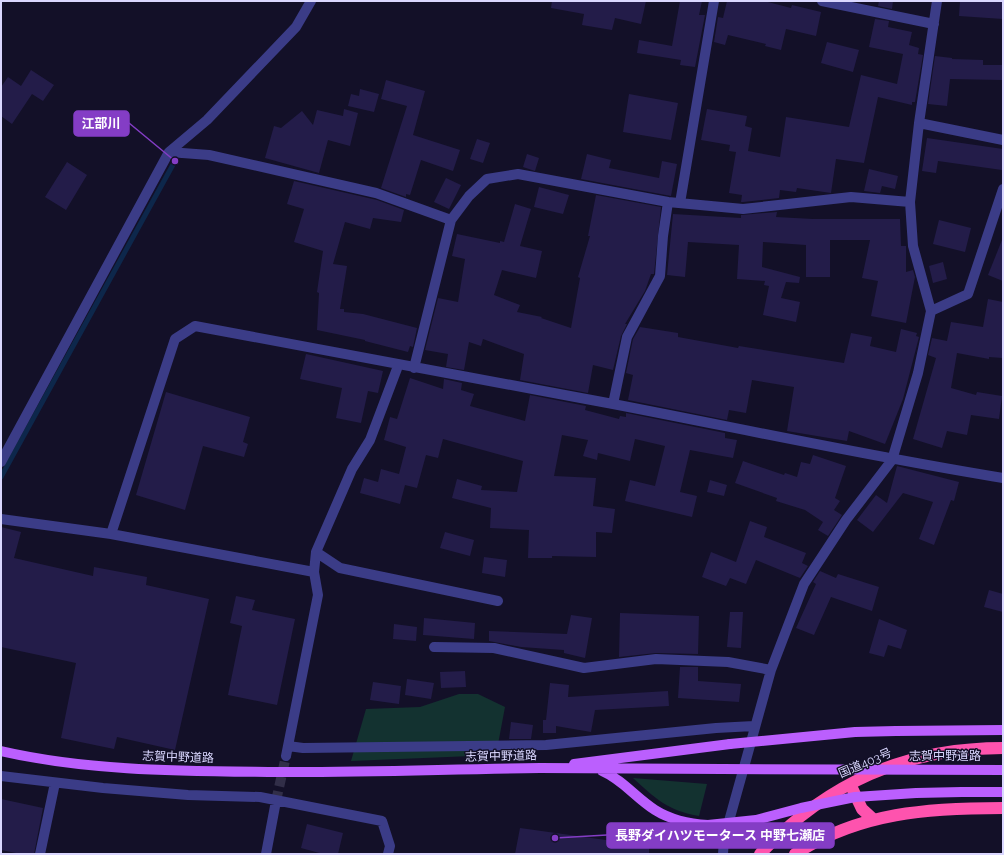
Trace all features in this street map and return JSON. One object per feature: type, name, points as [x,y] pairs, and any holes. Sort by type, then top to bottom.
[{"type":"highway","name":"国道403号","points":[[760,854],[791,824],[834,792],[885,767],[914,759],[951,752],[1003,748]]},
{"type":"highway","points":[[850,784],[862,808],[874,820]]},
{"type":"highway","points":[[795,854],[809,845],[833,834],[874,820],[903,813],[933,809],[1003,808]]},
{"type":"main road","points":[[540,768],[730,744],[854,732],[1003,730]]},
{"type":"main road","name":"志賀中野道路","points":[[1,751],[30,758],[114,768],[206,771],[329,773],[540,768],[1003,770]]},
{"type":"main road","points":[[599,769],[613,776],[654,810],[682,822],[708,825],[756,820],[855,797],[902,793],[1003,792]]},
{"type":"street","points":[[1,462],[169,152],[207,120],[296,27],[311,1]]},
{"type":"street","points":[[680,203],[714,1]]},
{"type":"street","points":[[822,1],[934,24]]},
{"type":"street","points":[[723,854],[724,839],[754,726],[771,670],[804,584],[846,520],[892,460],[918,373],[931,311],[913,246],[910,202],[919,123],[937,1]]},
{"type":"street","points":[[919,123],[1003,140]]},
{"type":"street","points":[[169,152],[209,155],[376,193],[451,220]]},
{"type":"street","points":[[414,368],[451,220],[469,196],[487,179],[518,174],[668,202],[743,209],[851,197],[910,202]]},
{"type":"street","points":[[931,311],[968,294],[1003,189]]},
{"type":"street","points":[[613,404],[626,337],[660,276],[663,236],[668,202]]},
{"type":"street","points":[[111,534],[175,339],[195,326],[398,366],[613,404],[892,460],[1003,478]]},
{"type":"street","points":[[398,366],[370,440],[352,469],[316,552],[314,572],[318,595],[287,751],[326,748],[546,745],[716,728],[754,726]]},
{"type":"street","points":[[1,519],[111,534],[314,572]]},
{"type":"street","points":[[316,552],[340,568],[498,601]]},
{"type":"street","points":[[434,647],[494,648],[584,668],[656,659],[728,662],[771,670]]},
{"type":"street","points":[[1,776],[55,783],[188,795],[260,797],[382,822],[390,846],[388,854]]},
{"type":"street","points":[[40,854],[55,783]]},
{"type":"street","points":[[266,854],[276,801]]},
{"type":"green space","points":[[459,694],[478,694],[505,707],[496,755],[351,761],[366,709],[420,707]]},
{"type":"green space","points":[[633,778],[707,784],[699,816],[679,811],[663,803]]},
{"type":"building","points":[[552,1],[646,1],[641,24],[615,18],[612,30],[582,25],[584,14],[551,8]]},
{"type":"building","points":[[680,1],[702,1],[699,15],[705,15],[695,67],[680,65],[681,60],[637,53],[639,40],[672,46]]},
{"type":"building","points":[[727,1],[764,1],[791,8],[792,5],[821,12],[816,36],[786,29],[781,50],[765,46],[766,44],[728,35],[725,45],[714,42],[718,17],[723,18]]},
{"type":"building","points":[[879,1],[893,1],[892,9],[878,6]]},
{"type":"building","points":[[960,1],[1003,1],[1003,19],[959,16]]},
{"type":"building","points":[[875,19],[889,21],[888,27],[912,32],[909,45],[919,48],[918,54],[923,55],[915,102],[912,102],[912,105],[878,97],[864,163],[836,159],[831,193],[797,188],[796,192],[780,190],[779,198],[741,202],[742,195],[729,193],[736,152],[729,151],[730,145],[701,140],[707,109],[747,116],[745,126],[752,128],[748,151],[780,157],[786,117],[849,127],[861,75],[897,84],[903,54],[869,47]]},
{"type":"building","points":[[827,42],[859,50],[853,72],[821,63]]},
{"type":"building","points":[[935,56],[952,59],[983,60],[983,65],[1003,65],[1003,80],[950,79],[947,106],[928,104]]},
{"type":"building","points":[[31,70],[54,85],[43,101],[32,94],[12,124],[1,116],[1,87],[8,77],[21,86]]},
{"type":"building","points":[[386,80],[425,91],[413,135],[460,150],[453,171],[421,160],[410,195],[406,194],[406,197],[381,188],[407,106],[381,99]]},
{"type":"building","points":[[360,89],[379,94],[374,112],[348,106],[351,94],[359,96]]},
{"type":"building","points":[[629,94],[678,103],[671,140],[623,132]]},
{"type":"building","points":[[344,109],[358,113],[350,146],[328,140],[319,173],[265,158],[274,126],[281,128],[302,111],[313,125],[317,110],[343,116]]},
{"type":"building","points":[[927,138],[1003,149],[1002,170],[938,161],[936,173],[922,171]]},
{"type":"building","points":[[477,139],[490,143],[483,163],[470,159]]},
{"type":"building","points":[[527,154],[539,158],[535,171],[523,167]]},
{"type":"building","points":[[587,154],[611,160],[609,168],[659,178],[662,161],[677,164],[671,196],[581,179]]},
{"type":"building","points":[[67,162],[87,175],[66,210],[45,197]]},
{"type":"building","points":[[869,169],[898,176],[895,189],[882,186],[880,193],[864,191]]},
{"type":"building","points":[[446,178],[461,185],[449,209],[434,202]]},
{"type":"building","points":[[294,181],[377,200],[404,210],[401,222],[373,218],[370,229],[345,222],[333,264],[347,266],[340,309],[344,309],[344,312],[363,314],[417,328],[413,347],[410,346],[408,352],[365,340],[317,330],[319,293],[317,292],[323,251],[294,242],[304,209],[287,204]]},
{"type":"building","points":[[539,187],[569,195],[563,214],[534,207]]},
{"type":"building","points":[[596,195],[661,207],[654,274],[651,274],[645,291],[625,324],[627,324],[621,336],[613,370],[593,365],[588,393],[520,380],[524,354],[483,339],[481,346],[469,342],[464,370],[446,367],[448,354],[425,350],[438,298],[458,302],[465,259],[452,256],[457,234],[500,243],[500,241],[504,242],[515,204],[531,209],[520,246],[542,251],[536,278],[502,270],[494,295],[520,305],[517,312],[542,317],[541,318],[571,328],[580,278],[578,277],[590,236],[588,236]]},
{"type":"building","points":[[777,212],[776,217],[813,219],[900,219],[901,246],[906,246],[906,272],[913,270],[915,277],[906,323],[871,316],[878,281],[862,278],[870,240],[830,240],[830,277],[806,277],[806,245],[763,242],[762,267],[800,277],[799,283],[786,282],[781,298],[800,302],[796,322],[763,315],[769,286],[764,285],[765,281],[737,279],[739,245],[688,242],[685,277],[667,275],[673,214],[741,218],[741,215]]},
{"type":"building","points":[[939,220],[971,228],[965,252],[933,244]]},
{"type":"building","points":[[1003,240],[1003,281],[988,275]]},
{"type":"building","points":[[943,262],[947,279],[933,283],[929,266]]},
{"type":"building","points":[[988,299],[1003,302],[1003,358],[989,357],[989,359],[957,353],[951,388],[976,395],[977,392],[1002,396],[999,419],[971,415],[967,435],[947,431],[942,448],[913,439],[936,358],[928,355],[932,338],[947,341],[951,322],[983,327]]},
{"type":"building","points":[[640,327],[678,333],[678,337],[738,348],[739,346],[844,363],[851,333],[872,337],[870,346],[896,352],[901,329],[917,333],[916,336],[919,337],[903,399],[885,444],[849,431],[847,441],[787,431],[794,387],[752,380],[746,413],[729,410],[727,420],[628,400],[633,375],[626,373],[633,339]]},
{"type":"building","points":[[306,354],[383,371],[378,393],[368,391],[361,423],[336,418],[342,388],[300,379]]},
{"type":"building","points":[[410,378],[443,389],[444,379],[462,383],[461,390],[474,394],[470,406],[525,421],[530,395],[586,406],[585,410],[619,419],[620,416],[626,417],[626,413],[725,433],[725,438],[737,440],[733,458],[690,450],[680,492],[697,496],[692,517],[625,501],[630,480],[655,486],[665,446],[635,439],[630,461],[598,453],[597,460],[583,456],[588,440],[562,435],[554,476],[596,478],[593,506],[615,509],[612,533],[596,532],[596,557],[552,556],[552,558],[528,558],[529,530],[490,528],[491,508],[452,498],[457,479],[482,486],[481,490],[517,492],[523,461],[443,439],[438,458],[426,455],[417,488],[405,485],[400,504],[360,493],[364,478],[378,482],[381,469],[399,474],[406,447],[384,440],[390,417],[397,419]]},
{"type":"building","points":[[166,392],[250,417],[243,442],[248,444],[244,457],[203,446],[185,510],[136,495]]},
{"type":"building","points":[[813,455],[846,466],[835,498],[840,501],[834,510],[842,515],[828,536],[818,530],[823,522],[805,510],[776,501],[777,498],[735,483],[743,461],[784,475],[785,473],[797,477],[801,462],[810,464]]},
{"type":"building","points":[[897,466],[959,482],[954,501],[951,500],[934,545],[919,539],[933,502],[903,493],[873,532],[857,520],[876,495],[887,503]]},
{"type":"building","points":[[710,480],[727,485],[724,496],[707,492]]},
{"type":"building","points":[[750,521],[767,527],[764,537],[806,553],[802,563],[808,566],[800,578],[756,560],[746,584],[730,578],[726,586],[702,577],[711,552],[736,562]]},
{"type":"building","points":[[1,527],[21,532],[14,558],[93,576],[94,567],[147,577],[146,585],[209,599],[175,750],[117,737],[114,749],[61,738],[76,663],[1,647]]},
{"type":"building","points":[[445,532],[474,540],[470,556],[440,548]]},
{"type":"building","points":[[484,557],[507,560],[505,577],[482,573]]},
{"type":"building","points":[[820,571],[836,578],[838,574],[879,587],[872,611],[831,597],[814,635],[796,628],[816,584],[813,582]]},
{"type":"building","points":[[989,590],[1003,594],[1003,612],[984,607]]},
{"type":"building","points":[[236,596],[255,600],[252,610],[295,619],[277,705],[228,695],[242,626],[230,623]]},
{"type":"building","points":[[730,612],[743,612],[741,648],[727,647]]},
{"type":"building","points":[[620,613],[699,616],[698,654],[656,653],[619,657]]},
{"type":"building","points":[[571,615],[592,618],[585,658],[564,653],[564,650],[521,647],[489,641],[489,631],[567,634]]},
{"type":"building","points":[[424,618],[475,623],[474,639],[423,635]]},
{"type":"building","points":[[879,619],[907,630],[901,649],[888,645],[884,657],[869,653]]},
{"type":"building","points":[[394,624],[417,627],[416,641],[393,639]]},
{"type":"building","points":[[680,667],[698,667],[698,681],[741,684],[739,702],[678,698]]},
{"type":"building","points":[[465,671],[466,687],[441,688],[440,672]]},
{"type":"building","points":[[407,679],[434,683],[431,699],[405,695]]},
{"type":"building","points":[[373,682],[401,686],[399,704],[370,700]]},
{"type":"building","points":[[550,683],[569,685],[568,697],[668,691],[669,706],[595,710],[591,732],[556,726],[556,733],[543,733],[543,720],[546,720]]},
{"type":"building","points":[[511,722],[533,725],[531,739],[509,739]]},
{"type":"building","points":[[1,799],[43,808],[34,854],[21,854],[1,850]]},
{"type":"building","points":[[307,824],[343,833],[338,854],[323,854],[301,848]]},
{"type":"building","points":[[520,828],[649,846],[649,854],[515,854]]},
{"type":"waterway","points":[[1,477],[175,161]]},
{"type":"tunnel","points":[[276,801],[286,756]]},
{"type":"place","name":"江部川","points":[[175,161]]},
{"type":"place","name":"長野ダイハツモータース 中野七瀬店","points":[[555,838]]}]
